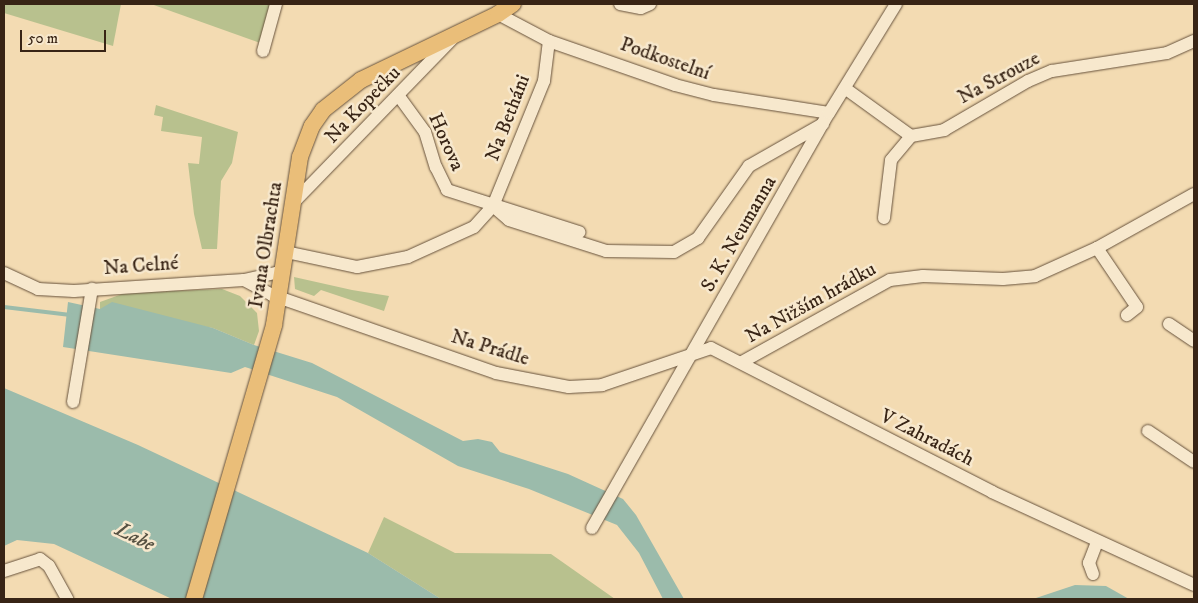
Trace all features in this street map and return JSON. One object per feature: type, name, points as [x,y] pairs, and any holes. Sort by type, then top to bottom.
[{"type":"main road","name":"Ivana Olbrachta","points":[[194,599],[271,339],[281,297],[300,157],[312,126],[323,110],[380,68],[498,14],[512,4]]},
{"type":"street","points":[[263,51],[276,4]]},
{"type":"street","points":[[620,4],[641,8],[650,4]]},
{"type":"street","name":"S. K. Neumanna","points":[[592,528],[690,353],[829,113],[846,89],[896,4]]},
{"type":"street","name":"Podkostelní","points":[[498,14],[549,41],[714,95],[829,113]]},
{"type":"street","name":"Na Kopečku","points":[[294,202],[458,33]]},
{"type":"street","name":"Na Betháni","points":[[494,206],[544,81],[549,41]]},
{"type":"street","name":"Na Strouze","points":[[911,136],[944,130],[1028,81],[1052,71],[1167,53],[1194,41]]},
{"type":"street","points":[[846,89],[911,136],[890,160],[884,218]]},
{"type":"street","name":"Horova","points":[[398,96],[425,132],[436,167],[448,190],[579,232]]},
{"type":"street","points":[[286,252],[357,268],[408,257],[474,227],[494,206],[509,220],[606,251],[674,252],[698,238],[749,166],[823,124]]},
{"type":"street","name":"Na Nižším hrádku","points":[[690,353],[711,348],[742,362],[890,280],[923,276],[1003,279],[1035,276],[1098,248],[1194,194]]},
{"type":"street","points":[[1098,248],[1137,307],[1127,315]]},
{"type":"street","name":"Na Celné","points":[[4,272],[38,289],[92,289],[244,280],[284,271]]},
{"type":"street","name":"Na Prádle","points":[[244,280],[281,297],[496,373],[569,387],[602,385],[690,353]]},
{"type":"street","points":[[73,402],[92,289]]},
{"type":"street","points":[[1169,324],[1194,341]]},
{"type":"street","name":"V Zahradách","points":[[742,362],[924,457],[1097,542],[1194,585]]},
{"type":"street","points":[[1148,431],[1194,462]]},
{"type":"street","points":[[1093,574],[1089,563],[1097,542]]},
{"type":"street","points":[[4,571],[40,559],[49,566],[67,599]]},
{"type":"green space","points":[[4,4],[121,4],[113,46],[4,13]]},
{"type":"green space","points":[[151,4],[270,4],[260,43]]},
{"type":"green space","points":[[156,105],[238,132],[232,163],[221,181],[217,249],[202,249],[194,214],[188,163],[199,164],[202,137],[161,131],[163,117],[154,115]]},
{"type":"green space","points":[[294,277],[389,296],[384,311],[321,290],[314,296],[295,289]]},
{"type":"green space","points":[[222,289],[240,296],[257,313],[259,331],[254,345],[213,328],[100,309],[100,302],[125,293]]},
{"type":"green space","points":[[384,517],[455,553],[551,554],[615,599],[441,599],[368,553]]},
{"type":"water","points":[[68,302],[100,309],[112,302],[213,328],[254,345],[312,363],[463,441],[478,439],[492,442],[500,452],[568,474],[623,499],[636,515],[684,599],[663,599],[639,553],[617,525],[529,489],[458,466],[337,397],[245,367],[231,373],[63,347]]},
{"type":"water","name":"Labe","points":[[4,388],[138,445],[368,553],[441,599],[172,599],[54,544],[17,540],[4,546]]},
{"type":"water","points":[[1075,585],[1106,586],[1129,599],[1033,599]]},
{"type":"waterway","points":[[4,307],[71,315]]}]
